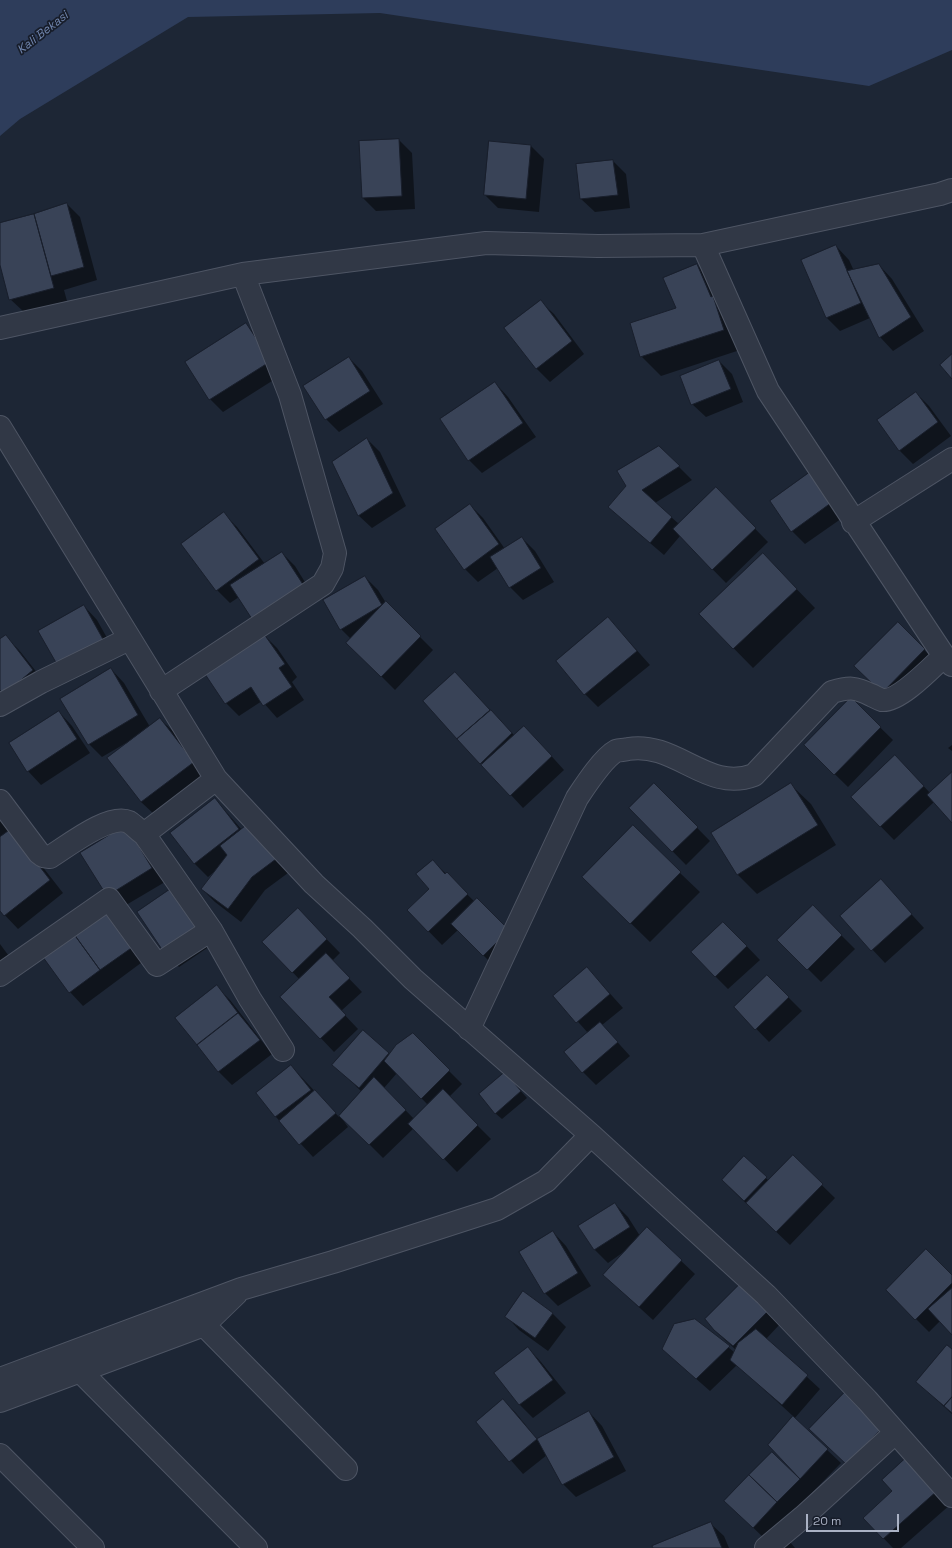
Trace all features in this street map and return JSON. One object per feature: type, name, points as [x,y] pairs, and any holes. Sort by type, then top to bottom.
[{"type":"street","points":[[0,328],[243,274],[486,243],[598,246],[703,245],[940,194],[952,190]]},
{"type":"street","points":[[470,1029],[577,798],[593,773],[616,752],[639,747],[666,752],[713,776],[731,780],[744,779],[754,775],[832,692],[847,687],[859,689],[882,700],[891,699],[948,661],[853,522],[768,390],[703,245]]},
{"type":"street","points":[[161,691],[323,584],[332,568],[335,553],[290,395],[243,274]]},
{"type":"street","points":[[0,427],[216,779],[314,884],[362,928],[413,979],[591,1135],[766,1295],[845,1376],[952,1496]]},
{"type":"street","points":[[853,522],[952,459]]},
{"type":"street","points":[[0,705],[41,682],[129,639]]},
{"type":"street","points":[[144,834],[216,779]]},
{"type":"street","points":[[0,801],[39,853],[44,856],[50,857],[102,825],[114,821],[129,822],[144,834],[212,930],[250,999],[283,1050]]},
{"type":"street","points":[[0,975],[110,898],[158,965],[212,930]]},
{"type":"street","points":[[0,1379],[242,1289],[333,1262],[497,1208],[546,1181],[591,1135]]},
{"type":"street","points":[[0,1401],[204,1325],[242,1289]]},
{"type":"street","points":[[204,1325],[346,1469]]},
{"type":"street","points":[[81,1372],[256,1548]]},
{"type":"street","points":[[766,1548],[895,1433]]},
{"type":"street","points":[[0,1455],[93,1548]]},
{"type":"water","name":"Kali Bekasi","points":[[0,0],[952,0],[952,50],[869,86],[380,13],[188,17],[20,119],[0,136]]},
{"type":"building","points":[[399,139],[402,196],[362,198],[359,141]]},
{"type":"building","points":[[489,141],[531,145],[526,199],[484,195]]},
{"type":"building","points":[[613,160],[618,195],[580,199],[576,164]]},
{"type":"building","points":[[67,203],[84,267],[51,276],[34,214]]},
{"type":"building","points":[[34,214],[54,288],[9,300],[0,265],[0,223]]},
{"type":"building","points":[[836,245],[861,303],[826,318],[801,260]]},
{"type":"building","points":[[697,264],[711,297],[713,296],[724,330],[640,357],[630,323],[676,308],[663,278]]},
{"type":"building","points":[[879,264],[911,317],[879,338],[847,271]]},
{"type":"building","points":[[541,300],[572,341],[536,369],[504,328]]},
{"type":"building","points":[[246,323],[271,361],[209,400],[185,362]]},
{"type":"building","points":[[952,354],[952,379],[940,365]]},
{"type":"building","points":[[349,357],[370,391],[325,420],[303,386]]},
{"type":"building","points":[[719,360],[731,389],[691,405],[680,376]]},
{"type":"building","points":[[495,382],[523,423],[468,461],[440,419]]},
{"type":"building","points":[[916,392],[938,422],[899,451],[877,420]]},
{"type":"building","points":[[367,438],[393,493],[358,516],[332,462]]},
{"type":"building","points":[[659,446],[680,466],[642,490],[672,517],[650,543],[608,507],[626,486],[617,471]]},
{"type":"building","points":[[813,470],[835,500],[791,532],[770,501]]},
{"type":"building","points":[[716,487],[756,528],[712,570],[673,529]]},
{"type":"building","points":[[470,504],[499,544],[464,570],[435,529]]},
{"type":"building","points":[[224,512],[259,559],[216,591],[181,544]]},
{"type":"building","points":[[522,537],[541,568],[509,588],[490,557]]},
{"type":"building","points":[[282,552],[304,586],[252,619],[230,585]]},
{"type":"building","points":[[763,553],[797,589],[733,649],[699,614]]},
{"type":"building","points":[[365,576],[382,605],[340,630],[323,600]]},
{"type":"building","points":[[386,601],[421,636],[381,677],[346,643]]},
{"type":"building","points":[[84,605],[104,641],[58,666],[38,631]]},
{"type":"building","points":[[608,617],[637,651],[584,695],[556,661]]},
{"type":"building","points":[[898,622],[925,649],[882,693],[854,666]]},
{"type":"building","points":[[264,634],[285,664],[279,668],[292,687],[263,706],[251,687],[225,704],[205,674]]},
{"type":"building","points":[[6,635],[33,670],[4,694],[0,690],[0,639]]},
{"type":"building","points":[[111,668],[138,715],[88,745],[60,699]]},
{"type":"building","points":[[455,672],[490,710],[457,739],[423,701]]},
{"type":"building","points":[[851,697],[881,727],[834,775],[804,745]]},
{"type":"building","points":[[491,710],[512,733],[480,764],[457,739]]},
{"type":"building","points":[[59,711],[77,739],[27,772],[9,743]]},
{"type":"building","points":[[160,718],[194,762],[141,802],[107,758]]},
{"type":"building","points":[[524,726],[552,756],[510,796],[481,765]]},
{"type":"building","points":[[895,755],[924,786],[880,827],[851,797]]},
{"type":"building","points":[[952,772],[952,823],[927,795]]},
{"type":"building","points":[[654,783],[698,827],[672,852],[629,808]]},
{"type":"building","points":[[791,783],[818,825],[737,875],[711,833]]},
{"type":"building","points":[[215,798],[239,829],[194,864],[170,833]]},
{"type":"building","points":[[248,824],[276,859],[252,877],[228,909],[201,889],[227,855],[220,846]]},
{"type":"building","points":[[126,825],[152,868],[107,896],[80,853]]},
{"type":"building","points":[[633,825],[681,872],[630,924],[582,877]]},
{"type":"building","points":[[11,829],[50,880],[4,916],[0,911],[0,837]]},
{"type":"building","points":[[433,860],[445,874],[447,872],[468,894],[428,932],[407,910],[429,889],[416,874]]},
{"type":"building","points":[[881,879],[912,914],[871,951],[840,916]]},
{"type":"building","points":[[172,888],[201,930],[165,954],[137,912]]},
{"type":"building","points":[[477,898],[509,930],[483,956],[451,924]]},
{"type":"building","points":[[108,904],[137,944],[100,970],[71,930]]},
{"type":"building","points":[[813,905],[842,935],[807,970],[777,940]]},
{"type":"building","points":[[298,908],[327,939],[292,973],[262,942]]},
{"type":"building","points":[[723,922],[747,946],[715,977],[691,952]]},
{"type":"building","points":[[71,930],[100,970],[69,993],[40,953]]},
{"type":"building","points":[[326,953],[350,978],[329,997],[346,1015],[320,1039],[280,997]]},
{"type":"building","points":[[587,967],[610,994],[576,1023],[553,996]]},
{"type":"building","points":[[767,975],[789,997],[755,1030],[734,1007]]},
{"type":"building","points":[[217,985],[238,1013],[197,1045],[175,1018]]},
{"type":"building","points":[[238,1013],[260,1040],[218,1072],[197,1045]]},
{"type":"building","points":[[600,1022],[618,1042],[582,1073],[564,1052]]},
{"type":"building","points":[[363,1030],[389,1053],[359,1088],[332,1065]]},
{"type":"building","points":[[413,1033],[450,1070],[421,1099],[384,1061],[396,1045]]},
{"type":"building","points":[[291,1065],[311,1090],[275,1117],[256,1093]]},
{"type":"building","points":[[505,1072],[521,1091],[495,1114],[479,1094]]},
{"type":"building","points":[[374,1077],[406,1110],[369,1145],[339,1116]]},
{"type":"building","points":[[443,1089],[478,1125],[443,1160],[408,1124]]},
{"type":"building","points":[[315,1090],[336,1113],[299,1145],[279,1121]]},
{"type":"building","points":[[793,1155],[823,1184],[776,1232],[746,1203]]},
{"type":"building","points":[[744,1156],[767,1177],[744,1201],[722,1180]]},
{"type":"building","points":[[615,1203],[630,1227],[594,1250],[578,1226]]},
{"type":"building","points":[[647,1227],[682,1260],[639,1307],[603,1275]]},
{"type":"building","points":[[553,1231],[578,1273],[544,1294],[519,1252]]},
{"type":"building","points":[[926,1249],[952,1275],[952,1283],[915,1320],[886,1290]]},
{"type":"building","points":[[739,1285],[769,1310],[733,1346],[714,1330],[705,1319]]},
{"type":"building","points":[[952,1288],[952,1335],[928,1309]]},
{"type":"building","points":[[523,1291],[553,1313],[535,1338],[505,1317]]},
{"type":"building","points":[[695,1319],[730,1346],[696,1379],[662,1349],[674,1324]]},
{"type":"building","points":[[756,1329],[808,1375],[782,1405],[730,1360],[738,1343]]},
{"type":"building","points":[[947,1345],[952,1349],[952,1397],[944,1406],[916,1382]]},
{"type":"building","points":[[528,1347],[553,1380],[519,1405],[494,1373]]},
{"type":"building","points":[[846,1391],[884,1426],[847,1465],[809,1429]]},
{"type":"building","points":[[952,1397],[952,1413],[944,1406]]},
{"type":"building","points":[[503,1399],[537,1439],[509,1462],[476,1422]]},
{"type":"building","points":[[589,1411],[614,1457],[562,1485],[537,1439]]},
{"type":"building","points":[[793,1416],[828,1449],[800,1479],[768,1445]]},
{"type":"building","points":[[772,1452],[800,1479],[777,1502],[749,1475]]},
{"type":"building","points":[[907,1457],[938,1490],[883,1539],[863,1518],[892,1491],[882,1480]]},
{"type":"building","points":[[749,1475],[777,1502],[753,1528],[724,1501]]},
{"type":"building","points":[[711,1522],[722,1548],[653,1548],[652,1546]]}]
